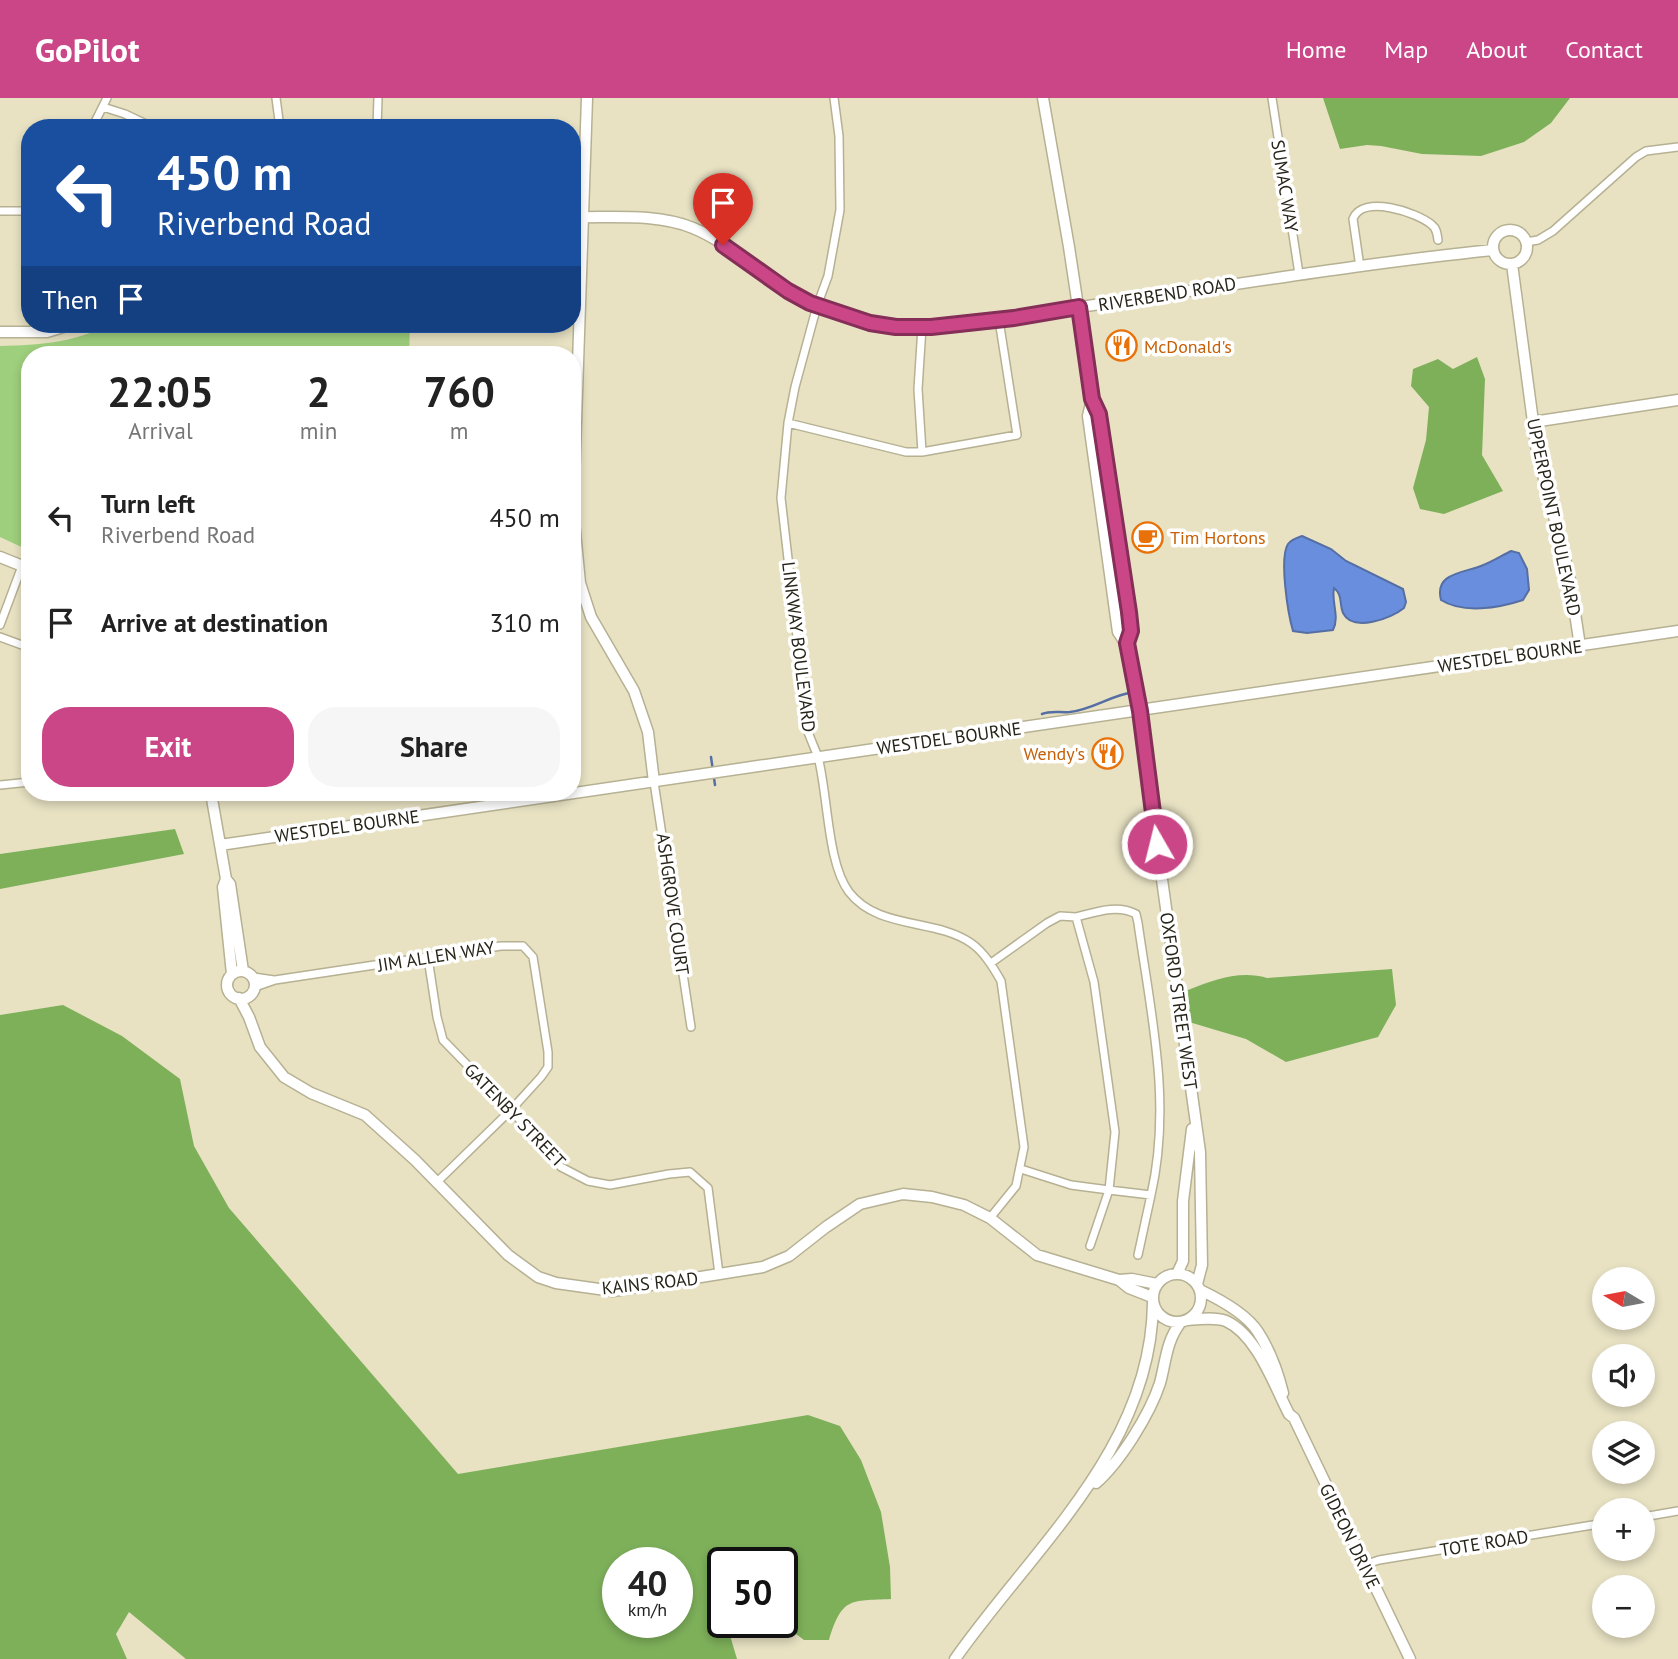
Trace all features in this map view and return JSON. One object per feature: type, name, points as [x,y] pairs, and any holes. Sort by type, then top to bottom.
[{"type":"street","points":[[97,119],[107,98]]},
{"type":"street","points":[[276,98],[279,119]]},
{"type":"street","points":[[377,119],[378,98]]},
{"type":"street","points":[[581,297],[587,98]]},
{"type":"street","name":"LINKWAY BOULEVARD","points":[[834,98],[839,136],[840,210],[828,276],[795,387],[788,424],[782,498],[808,732],[818,757],[836,863],[849,891],[873,912],[960,937],[973,944],[991,963],[1001,981],[1024,1147],[1016,1186],[990,1218]]},
{"type":"street","name":"OXFORD STREET WEST","points":[[1043,98],[1092,399],[1088,416],[1118,632],[1127,643],[1140,711],[1200,1152],[1202,1265],[1198,1287]]},
{"type":"street","name":"SUMAC WAY","points":[[1272,98],[1299,274]]},
{"type":"street","points":[[103,107],[135,119]]},
{"type":"street","points":[[1526,242],[1538,240],[1553,231],[1636,157],[1646,151],[1678,147]]},
{"type":"street","points":[[1360,267],[1353,219],[1361,209],[1389,207],[1423,220],[1436,230],[1438,240]]},
{"type":"street","points":[[0,211],[21,211]]},
{"type":"street","name":"RIVERBEND ROAD","points":[[584,217],[659,220],[693,228],[723,245],[788,291],[817,306],[870,323],[896,327],[999,320],[1299,274],[1493,250]]},
{"type":"street","points":[[1505,230],[1519,232],[1526,242],[1524,256],[1512,264],[1499,260],[1493,250],[1495,238],[1505,230]]},
{"type":"street","name":"UPPERPOINT BOULEVARD","points":[[1512,264],[1537,452],[1569,574],[1580,646]]},
{"type":"street","points":[[788,424],[906,452],[922,452],[1017,435],[999,320]]},
{"type":"street","points":[[922,327],[918,400],[922,452]]},
{"type":"street","points":[[0,332],[21,332]]},
{"type":"street","points":[[1533,422],[1678,400]]},
{"type":"street","points":[[0,557],[21,566]]},
{"type":"street","points":[[0,625],[21,579]]},
{"type":"street","points":[[581,586],[591,617],[634,691],[648,732],[654,782]]},
{"type":"street","name":"WESTDEL BOURNE","points":[[581,793],[1678,631]]},
{"type":"street","points":[[0,637],[21,645]]},
{"type":"street","name":"ASHGROVE COURT","points":[[654,782],[691,1027]]},
{"type":"street","points":[[0,785],[21,783]]},
{"type":"street","points":[[212,801],[226,879],[230,884],[243,971],[253,986],[239,998],[229,990],[232,974],[223,887],[226,879]]},
{"type":"street","name":"WESTDEL BOURNE","points":[[220,845],[523,801]]},
{"type":"street","points":[[991,963],[1060,916],[1076,917],[1119,908],[1136,914],[1161,1086],[1157,1167],[1138,1255]]},
{"type":"street","points":[[1076,917],[1094,982],[1115,1132],[1109,1190],[1090,1246]]},
{"type":"street","name":"JIM ALLEN WAY","points":[[253,986],[275,980],[501,946],[523,946],[533,957],[548,1067],[511,1110],[437,1182]]},
{"type":"street","name":"GATENBY STREET","points":[[428,958],[443,1040],[511,1110],[561,1167],[588,1181],[610,1185],[690,1172],[708,1188],[719,1274]]},
{"type":"street","points":[[232,974],[243,971]]},
{"type":"street","name":"KAINS ROAD","points":[[249,1017],[253,986]]},
{"type":"street","name":"KAINS ROAD","points":[[239,998],[260,1047],[284,1077],[312,1093],[365,1115],[437,1182],[508,1255],[538,1277],[556,1283],[613,1291],[763,1267],[789,1256],[860,1204],[903,1194],[932,1197],[964,1205],[990,1218],[1037,1255],[1119,1280],[1152,1299]]},
{"type":"street","name":"OXFORD STREET WEST","points":[[1177,1274],[1183,1261],[1183,1202],[1194,1111]]},
{"type":"street","points":[[1021,1169],[1071,1185],[1151,1195]]},
{"type":"street","points":[[955,1659],[1087,1490],[1112,1449],[1138,1389],[1152,1332],[1152,1299],[1157,1284],[1166,1276],[1177,1274],[1191,1278],[1201,1297],[1198,1310],[1171,1335],[1150,1409],[1104,1476],[1087,1490]]},
{"type":"street","name":"KAINS ROAD","points":[[1119,1280],[1132,1279],[1157,1284]]},
{"type":"street","name":"GIDEON DRIVE","points":[[1198,1287],[1233,1308],[1257,1330],[1279,1378],[1289,1414]]},
{"type":"street","points":[[1152,1299],[1159,1315],[1173,1323],[1184,1321]]},
{"type":"street","name":"GIDEON DRIVE","points":[[1184,1321],[1214,1319],[1226,1322],[1251,1340],[1289,1414],[1294,1418],[1410,1659]]},
{"type":"street","points":[[1655,1515],[1678,1511]]},
{"type":"street","name":"TOTE ROAD","points":[[1364,1565],[1379,1560],[1592,1525]]},
{"type":"green space","points":[[1323,98],[1570,98],[1551,123],[1524,142],[1481,156],[1422,154],[1367,145],[1340,149]]},
{"type":"green space","points":[[410,333],[409,346],[21,346],[21,547],[0,537],[0,346],[56,342],[83,335]]},
{"type":"green space","points":[[1477,357],[1485,379],[1482,455],[1503,491],[1444,514],[1420,509],[1413,488],[1426,440],[1429,407],[1411,386],[1413,369],[1438,359],[1453,369]]},
{"type":"green space","points":[[175,829],[184,854],[0,889],[0,854]]},
{"type":"green space","points":[[1392,969],[1396,1005],[1378,1037],[1286,1062],[1246,1039],[1189,1022],[1188,990],[1217,980],[1247,975],[1267,978]]},
{"type":"green space","points":[[63,1005],[122,1036],[180,1079],[194,1146],[229,1208],[458,1474],[808,1415],[840,1426],[861,1460],[881,1512],[890,1567],[891,1599],[850,1604],[838,1616],[829,1640],[804,1640],[798,1636],[798,1547],[707,1547],[707,1638],[731,1638],[737,1659],[186,1659],[129,1612],[116,1634],[127,1659],[0,1659],[0,1015]]},
{"type":"water","points":[[1302,536],[1403,589],[1406,602],[1404,608],[1373,622],[1355,622],[1343,613],[1340,597],[1334,588],[1336,620],[1333,630],[1307,633],[1293,631],[1284,561],[1288,544]]},
{"type":"water","points":[[1511,551],[1519,553],[1527,569],[1529,590],[1523,600],[1492,607],[1470,608],[1441,600],[1440,591],[1446,579]]},
{"type":"waterway","points":[[1042,714],[1079,710],[1134,692]]},
{"type":"waterway","points":[[711,757],[715,785]]},
{"type":"place","name":"McDonald's","points":[[1121,346]]},
{"type":"place","name":"Tim Hortons","points":[[1147,537]]},
{"type":"place","name":"Wendy's","points":[[1108,753]]},
{"type":"route","points":[[723,245],[788,291],[810,303],[870,323],[896,327],[931,327],[1014,318],[1079,307],[1092,399],[1099,414],[1129,612],[1131,631],[1127,643],[1140,711],[1157,844]]}]
